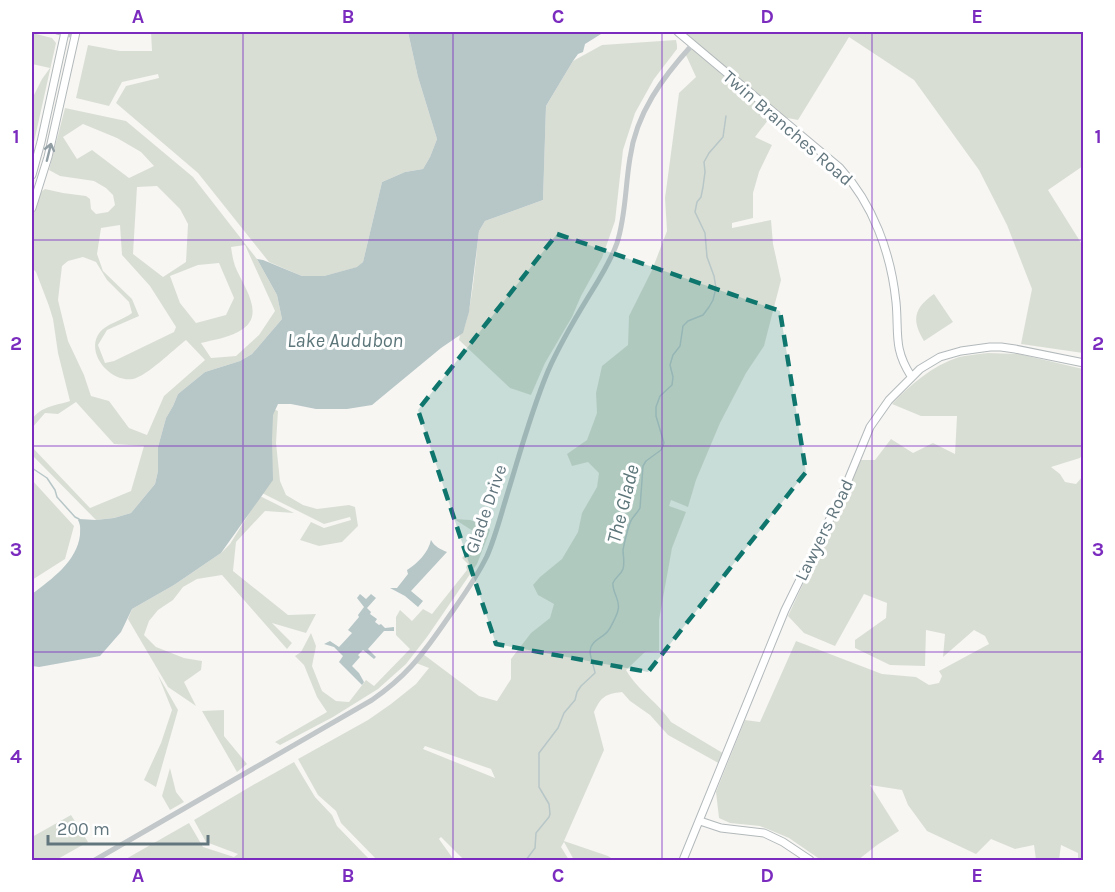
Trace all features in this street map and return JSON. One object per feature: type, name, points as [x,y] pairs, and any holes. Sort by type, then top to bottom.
[{"type":"main road","points":[[32,175],[41,142],[62,32]]},
{"type":"main road","name":"Twin Branches Road","points":[[678,32],[840,168],[858,189],[872,215],[884,246],[896,302],[899,353],[911,376]]},
{"type":"main road","points":[[32,208],[48,157],[75,34]]},
{"type":"main road","name":"Lawyers Road","points":[[683,861],[785,610],[844,490],[870,427],[889,400],[911,376],[930,363],[961,351],[990,347],[1016,349],[1083,363]]},
{"type":"main road","points":[[700,820],[721,828],[764,833],[783,842],[810,861]]},
{"type":"street","points":[[62,32],[75,34]]},
{"type":"street","name":"Glade Drive","points":[[95,861],[373,699],[396,682],[423,654],[474,579],[487,555],[550,368],[582,307],[606,268],[617,242],[625,207],[631,149],[640,119],[659,86],[693,45]]},
{"type":"highlighted area","points":[[557,234],[780,311],[806,472],[648,672],[496,644],[418,410]]},
{"type":"shaded area","points":[[151,32],[408,32],[418,77],[437,139],[423,169],[405,172],[382,182],[363,262],[358,267],[324,276],[302,276],[269,262],[198,173],[116,103],[126,86],[159,78],[158,74],[122,82],[109,106],[76,98],[88,45],[120,51],[152,51]]},
{"type":"shaded area","points":[[685,32],[1083,32],[1083,166],[1048,190],[1083,246],[1083,353],[1021,344],[1032,289],[1007,225],[979,170],[914,80],[849,37],[798,120],[772,115],[755,137],[772,145],[759,172],[753,193],[753,218],[732,223],[732,228],[771,220],[773,244],[781,280],[764,346],[746,373],[720,423],[696,480],[688,507],[671,500],[669,506],[686,512],[672,548],[659,620],[659,651],[645,652],[626,670],[671,722],[726,755],[722,765],[668,735],[650,715],[630,701],[622,692],[611,694],[601,700],[594,712],[604,750],[564,841],[614,860],[574,860],[564,842],[561,847],[569,860],[464,860],[441,837],[439,839],[454,860],[377,860],[341,823],[336,811],[318,795],[298,759],[368,720],[416,684],[429,668],[416,663],[423,654],[479,696],[497,701],[511,679],[511,659],[531,633],[550,618],[554,604],[538,595],[533,585],[562,559],[578,532],[582,513],[597,487],[599,473],[588,462],[572,466],[567,454],[587,440],[597,413],[596,393],[602,366],[628,345],[629,316],[652,270],[667,231],[665,198],[679,93],[696,77],[685,53],[690,47],[749,96],[692,45]],"holes":[[[425,746],[491,769],[495,778],[423,749]]]},
{"type":"shaded area","points":[[32,33],[52,38],[56,43],[32,151],[32,99],[50,68],[32,64]]},
{"type":"shaded area","points":[[676,40],[677,49],[654,79],[635,113],[623,150],[615,221],[602,258],[545,363],[531,395],[510,388],[459,340],[468,316],[479,231],[485,221],[543,200],[546,106],[573,61],[602,45]]},
{"type":"shaded area","points":[[65,108],[126,121],[193,177],[257,259],[277,295],[282,319],[252,354],[240,361],[205,372],[178,394],[166,418],[158,447],[158,471],[155,484],[131,513],[114,518],[96,520],[32,455],[32,447],[90,508],[131,491],[144,446],[114,444],[76,402],[58,414],[45,413],[32,428],[32,419],[40,411],[70,401],[58,353],[53,319],[36,272],[32,268],[31,238],[35,203],[45,189],[86,196],[90,199],[91,209],[96,214],[108,212],[115,205],[113,195],[94,181],[60,176],[49,170]],"holes":[[[83,124],[117,138],[141,152],[154,166],[129,178],[92,150],[77,159],[63,137]],[[157,186],[180,209],[188,224],[186,262],[163,277],[133,254],[137,187]],[[120,225],[122,255],[150,286],[176,327],[174,332],[114,361],[105,363],[98,345],[107,330],[139,316],[132,299],[103,271],[97,254],[101,228]],[[245,245],[275,311],[259,335],[236,356],[211,358],[201,343],[234,334],[247,326],[251,318],[253,310],[251,302],[235,266],[231,247]],[[83,257],[96,262],[107,280],[129,302],[132,313],[103,329],[96,340],[97,357],[108,371],[124,379],[139,377],[186,340],[205,360],[164,396],[147,435],[129,428],[109,401],[91,396],[68,341],[58,300],[62,266],[68,261]],[[219,263],[234,298],[226,315],[196,323],[180,303],[170,276],[198,265]]]},
{"type":"shaded area","points":[[934,294],[953,322],[924,341],[917,327],[917,315],[922,304]]},
{"type":"shaded area","points":[[988,353],[1019,354],[1083,369],[1083,454],[1080,458],[1051,467],[1060,474],[1065,482],[1076,484],[1083,476],[1083,860],[1078,860],[1078,853],[1061,845],[1059,860],[1036,860],[1034,845],[1015,849],[991,839],[976,854],[927,831],[908,805],[902,790],[870,785],[899,831],[858,860],[821,860],[789,838],[760,826],[730,823],[719,818],[716,792],[745,720],[760,722],[796,641],[882,674],[916,677],[929,685],[939,683],[942,676],[939,671],[989,644],[985,636],[974,630],[943,657],[945,634],[926,630],[925,666],[890,665],[855,648],[855,640],[886,618],[887,603],[864,594],[835,646],[804,633],[788,616],[861,460],[875,460],[891,439],[913,453],[933,443],[955,454],[957,416],[921,416],[892,404],[914,383],[940,365],[959,357]]},
{"type":"shaded area","points":[[269,407],[278,411],[276,443],[280,481],[286,495],[303,505],[317,509],[349,505],[355,507],[358,526],[342,542],[319,546],[300,540],[311,522],[324,528],[351,520],[350,517],[324,524],[262,493]]},
{"type":"shaded area","points":[[32,480],[74,526],[65,559],[32,580]]},
{"type":"shaded area","points":[[260,496],[294,513],[265,511],[236,542],[233,571],[288,615],[316,614],[306,633],[272,623],[292,643],[287,649],[222,575],[197,579],[183,587],[173,600],[158,610],[149,621],[144,635],[156,647],[184,658],[202,661],[201,670],[184,682],[196,706],[168,687],[128,619],[132,609],[174,585],[221,553],[230,544]]},
{"type":"shaded area","points":[[454,519],[470,520],[488,526],[490,530],[477,564],[406,664],[378,689],[333,717],[280,745],[275,742],[327,712],[317,697],[304,665],[295,656],[301,652],[311,633],[316,646],[312,666],[322,691],[336,701],[349,702],[366,680],[374,686],[410,649],[396,635],[396,617],[400,610],[412,621],[423,609],[432,614],[467,570],[468,564],[462,558],[468,551],[467,544],[476,537],[473,531]]},
{"type":"shaded area","points":[[158,675],[178,710],[156,787],[144,780],[161,743],[172,710]]},
{"type":"shaded area","points":[[224,710],[224,736],[247,764],[237,772],[202,711]]},
{"type":"shaded area","points":[[294,762],[315,797],[332,815],[337,826],[370,860],[124,860],[189,823],[203,847],[234,857],[238,854],[206,842],[194,820]]},
{"type":"shaded area","points":[[170,768],[176,792],[184,802],[170,810],[162,796]]},
{"type":"shaded area","points":[[71,815],[88,842],[56,860],[32,860],[32,837]]},
{"type":"water","name":"Lake Audubon","points":[[408,32],[603,32],[585,44],[583,52],[578,54],[573,61],[546,106],[543,200],[485,221],[479,231],[469,312],[463,333],[441,348],[372,405],[347,409],[316,409],[278,404],[273,415],[273,480],[221,553],[174,585],[132,609],[121,632],[100,656],[39,667],[32,666],[32,594],[62,569],[74,553],[80,535],[78,520],[114,518],[131,513],[155,484],[158,471],[158,447],[166,418],[178,394],[205,372],[240,361],[252,354],[282,319],[277,295],[257,259],[302,276],[324,276],[357,267],[363,262],[382,182],[405,172],[423,169],[437,139],[418,77]]},
{"type":"water","points":[[431,540],[447,552],[411,591],[423,601],[418,607],[405,596],[390,588],[397,588],[408,574],[407,570],[425,553]]},
{"type":"water","points":[[360,594],[366,599],[371,594],[376,598],[367,608],[370,614],[377,619],[375,622],[385,628],[394,627],[394,631],[384,631],[368,649],[376,657],[374,659],[363,650],[358,655],[360,657],[352,666],[364,682],[362,685],[339,662],[343,656],[334,647],[324,644],[330,641],[339,647],[352,633],[348,630],[364,607],[357,598]]},
{"type":"waterway","name":"The Glade","points":[[526,860],[535,848],[536,833],[550,814],[549,804],[539,787],[539,753],[558,728],[564,713],[575,700],[581,686],[595,673],[590,651],[595,642],[608,631],[618,612],[619,606],[613,583],[623,569],[623,550],[627,532],[640,508],[643,466],[661,450],[664,443],[656,416],[656,407],[660,396],[672,385],[670,365],[673,355],[680,346],[683,326],[688,321],[703,315],[713,300],[716,288],[714,276],[707,257],[705,233],[695,212],[703,187],[704,162],[723,137],[726,116]]},
{"type":"waterway","points":[[32,468],[47,478],[57,497],[79,519]]}]
